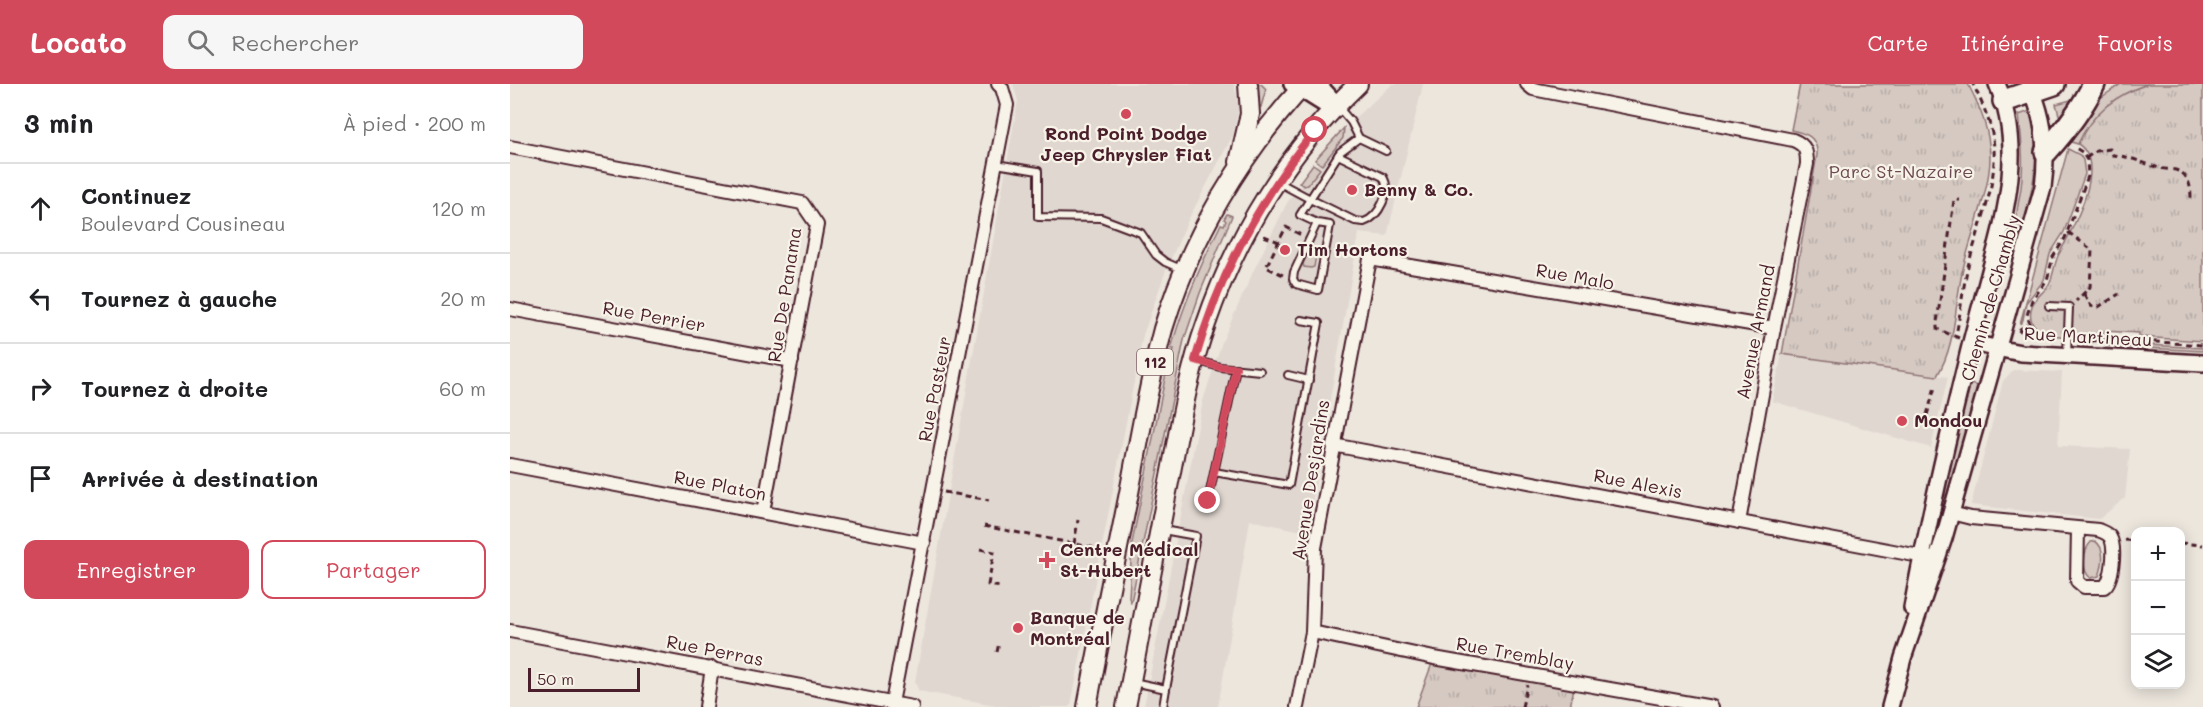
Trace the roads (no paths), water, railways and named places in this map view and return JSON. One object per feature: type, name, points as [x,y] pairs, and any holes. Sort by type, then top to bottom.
[{"type":"highway","points":[[2000,92],[2054,84]]},
{"type":"highway","points":[[2046,152],[2063,134],[2076,112],[2086,102],[2094,84]]},
{"type":"main road","points":[[1237,172],[1250,114],[1248,84]]},
{"type":"main road","name":"112","points":[[1126,707],[1195,360],[1209,314],[1236,250],[1277,181],[1334,107],[1358,84]]},
{"type":"main road","name":"112","points":[[1087,707],[1152,377],[1164,327],[1185,271],[1204,230],[1237,172],[1299,86]]},
{"type":"street","name":"Rue Pasteur","points":[[892,705],[1007,105],[1002,88],[998,84]]},
{"type":"street","points":[[1318,84],[1334,107]]},
{"type":"street","name":"Avenue Armand","points":[[1527,84],[1533,89],[1793,140],[1805,148],[1807,164],[1774,328],[1739,522]]},
{"type":"street","points":[[1299,86],[1334,107]]},
{"type":"street","name":"Chemin de Chambly","points":[[1929,558],[1951,513],[2039,201],[2046,152],[2043,123],[2031,87]]},
{"type":"street","name":"Chemin de Chambly","points":[[1890,707],[1929,558],[1971,343],[2004,223],[2012,142],[2000,92]]},
{"type":"street","name":"Rue De Panama","points":[[510,147],[802,203],[816,225],[763,512]]},
{"type":"street","name":"Rue Malo","points":[[1370,259],[1774,328]]},
{"type":"street","name":"Avenue Desjardins","points":[[1297,707],[1312,632],[1315,548],[1370,259]]},
{"type":"street","name":"Rue Perrier","points":[[510,309],[792,361]]},
{"type":"street","name":"Rue Martineau","points":[[1971,343],[2021,353],[2203,363]]},
{"type":"street","name":"Rue Alexis","points":[[1333,445],[1929,558]]},
{"type":"street","name":"Rue Platon","points":[[510,465],[924,543]]},
{"type":"street","points":[[1951,513],[1971,518],[2101,531],[2108,534],[2111,540],[2111,577],[2109,583],[2104,587],[2084,587],[2077,581],[2075,574],[2078,529]]},
{"type":"street","name":"Rue Perras","points":[[510,631],[912,707]]},
{"type":"street","name":"Rue Tremblay","points":[[1312,632],[1664,703],[1712,707]]},
{"type":"street","points":[[706,707],[712,668]]},
{"type":"lane","points":[[1334,107],[1349,119],[1359,138],[1386,151]]},
{"type":"lane","points":[[1317,223],[1293,279],[1296,284],[1318,290],[1330,225],[1317,223],[1300,215],[1338,155],[1346,146],[1359,138]]},
{"type":"lane","points":[[1277,181],[1360,223],[1368,221],[1375,215],[1387,191],[1386,182],[1383,177],[1338,155]]},
{"type":"lane","points":[[996,164],[1038,171],[1038,217],[1101,218],[1131,229],[1141,233],[1156,255],[1165,262],[1185,271]]},
{"type":"lane","points":[[2049,306],[2068,307],[2067,356]]},
{"type":"lane","points":[[1214,472],[1289,485],[1319,323],[1301,320]]},
{"type":"lane","points":[[1195,360],[1220,367],[1260,371]]},
{"type":"lane","points":[[1208,501],[1236,368]]},
{"type":"lane","points":[[1288,375],[1308,380]]},
{"type":"lane","points":[[1160,530],[1197,536],[1163,707]]},
{"type":"lane","points":[[1131,682],[1166,689]]},
{"type":"place","name":"Rond Point Dodge Jeep Chrysler Fiat","points":[[1126,114]]},
{"type":"place","name":"Benny & Co.","points":[[1352,190]]},
{"type":"place","name":"Tim Hortons","points":[[1285,250]]},
{"type":"place","name":"Mondou","points":[[1902,421]]},
{"type":"place","name":"Centre Médical St-Hubert","points":[[1047,560]]},
{"type":"place","name":"Banque de Montréal","points":[[1018,628]]},
{"type":"park label","name":"Parc St-Nazaire","points":[[1901,172]]}]
